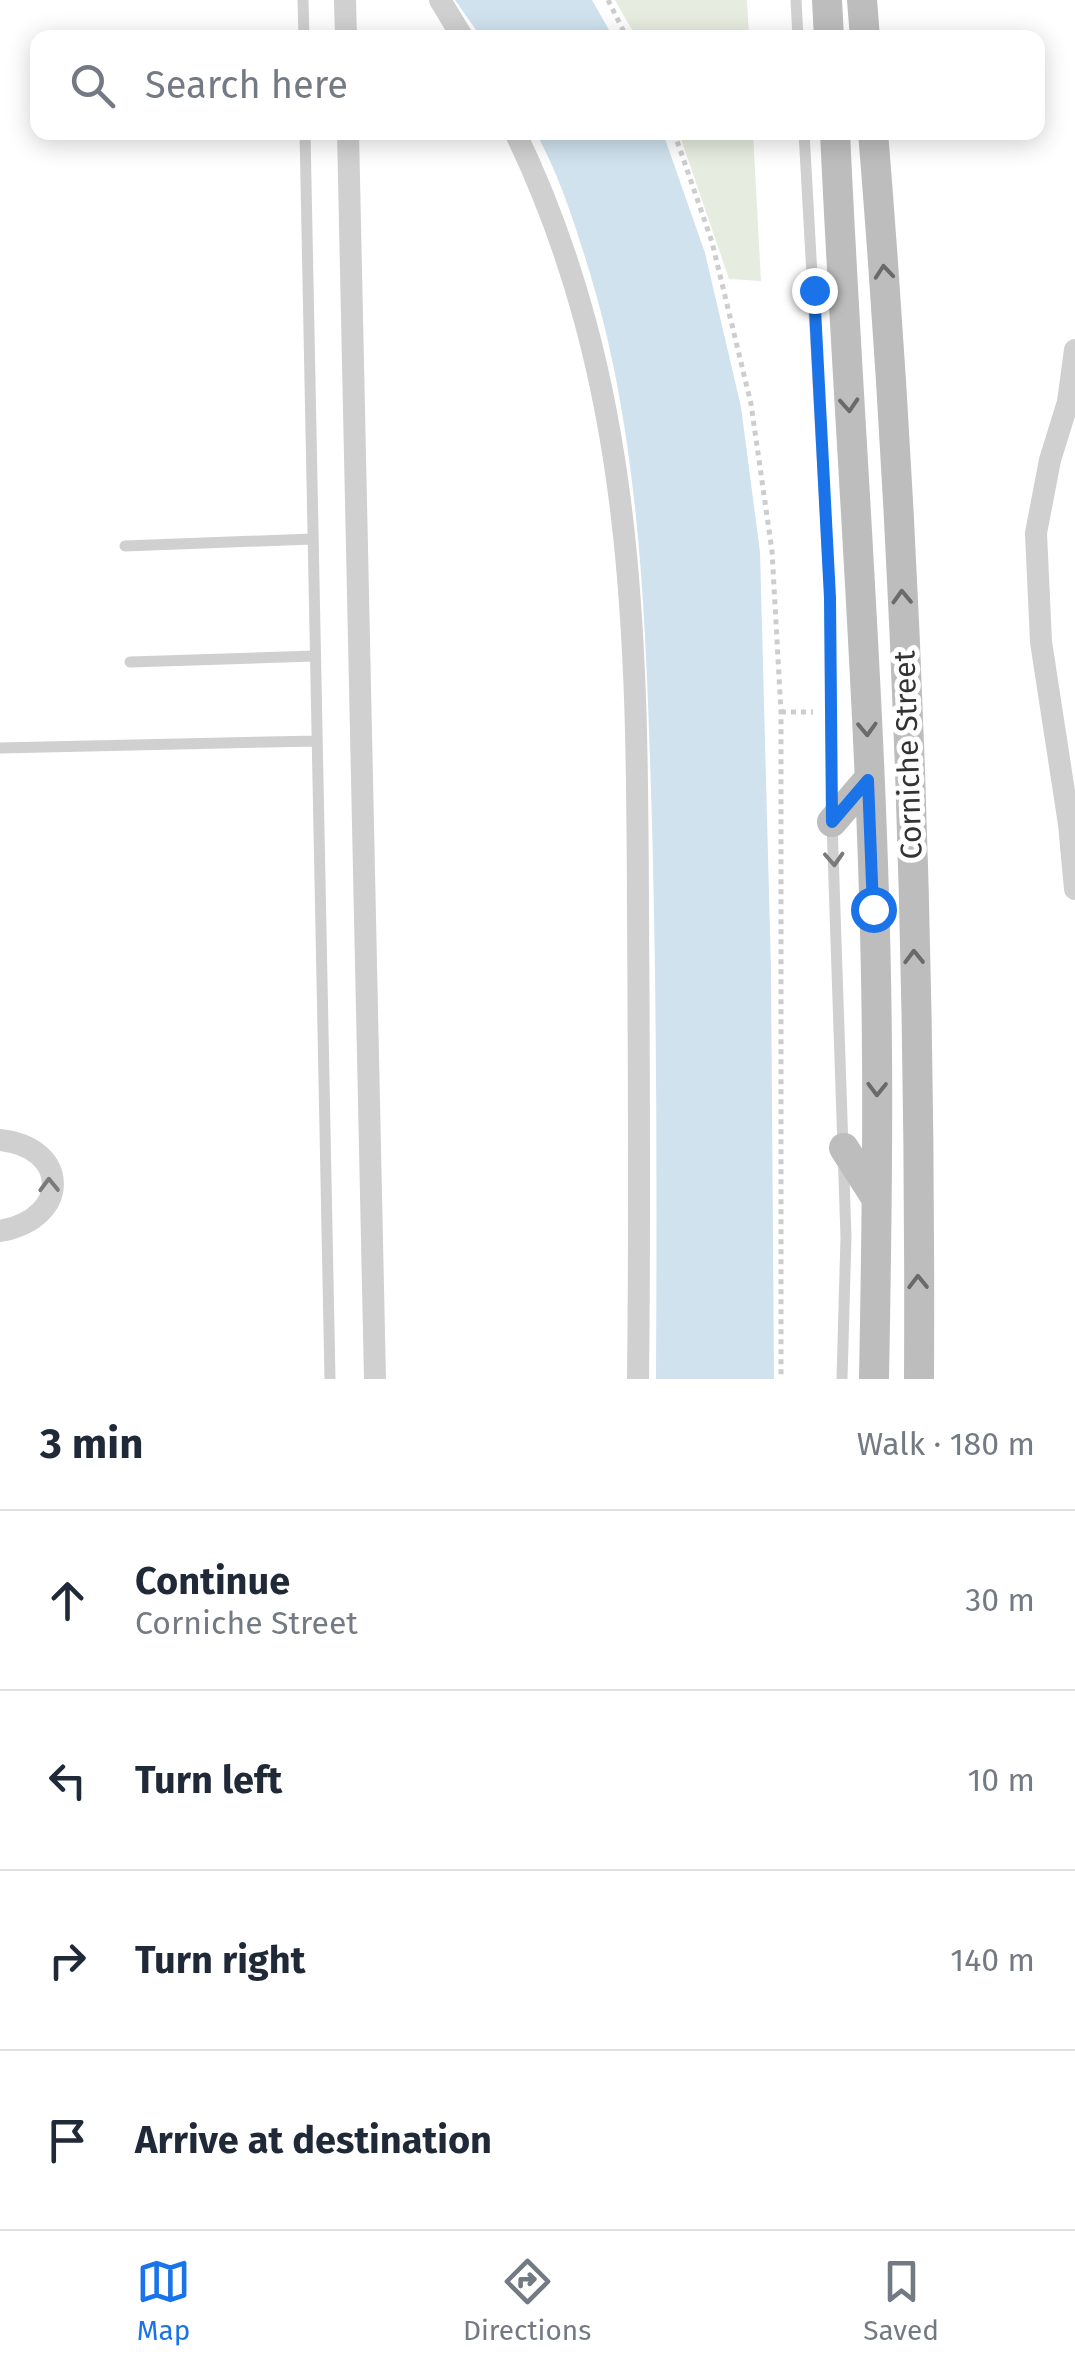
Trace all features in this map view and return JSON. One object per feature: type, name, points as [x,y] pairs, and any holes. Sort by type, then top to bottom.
[{"type":"main road","points":[[826,0],[828,30]]},
{"type":"main road","points":[[862,0],[864,30]]},
{"type":"main road","name":"Corniche Street","points":[[835,140],[868,780],[877,1054],[874,1379]]},
{"type":"main road","name":"Corniche Street","points":[[874,140],[901,562],[926,1373]]},
{"type":"main road","points":[[832,822],[868,780]]},
{"type":"main road","points":[[844,1148],[876,1198]]},
{"type":"street","points":[[345,0],[346,30]]},
{"type":"street","points":[[440,0],[458,30]]},
{"type":"street","points":[[348,140],[376,1379]]},
{"type":"street","points":[[518,140],[566,250],[614,444],[626,536],[634,634],[637,772],[638,1379]]},
{"type":"street","points":[[1075,350],[1068,402],[1050,460],[1036,533],[1040,642],[1075,889]]},
{"type":"street","points":[[0,1140],[31,1147],[46,1163],[53,1184],[48,1205],[34,1222],[0,1231]]},
{"type":"lane","points":[[303,0],[304,30]]},
{"type":"lane","points":[[796,0],[798,30]]},
{"type":"lane","points":[[306,140],[330,1379]]},
{"type":"lane","points":[[804,140],[830,579],[832,822],[846,1237],[842,1379]]},
{"type":"lane","points":[[125,546],[312,539]]},
{"type":"lane","points":[[130,662],[314,656]]},
{"type":"lane","points":[[0,748],[316,742]]},
{"type":"path","points":[[608,0],[623,30]]},
{"type":"path","points":[[677,140],[712,242],[751,404],[772,551],[781,712],[781,1379]]},
{"type":"shaded area","points":[[615,0],[747,0],[749,30],[632,30]]},
{"type":"shaded area","points":[[681,140],[753,140],[761,281],[729,279]]},
{"type":"water","points":[[455,0],[592,0],[609,30],[476,30]]},
{"type":"water","points":[[539,140],[665,140],[705,253],[741,407],[760,552],[771,969],[774,1379],[656,1379],[653,863],[642,586],[617,383],[583,251]]},
{"type":"route","points":[[814,290],[830,598],[832,822],[868,780],[873,909]]}]
